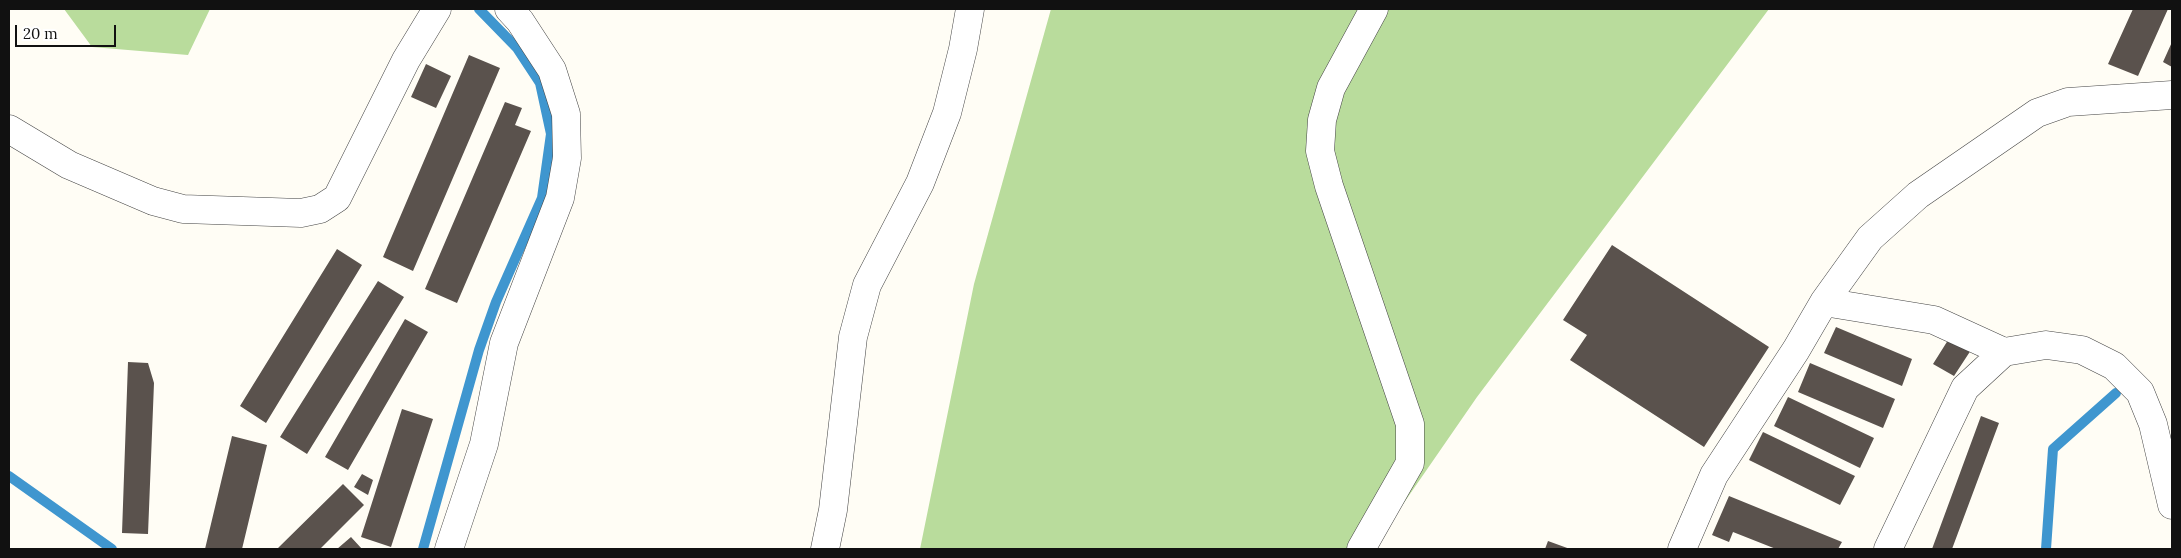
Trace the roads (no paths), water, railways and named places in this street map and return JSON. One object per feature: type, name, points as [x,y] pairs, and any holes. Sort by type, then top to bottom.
[{"type":"street","points":[[9,129],[69,165],[153,201],[182,209],[301,213],[320,209],[338,198],[406,60],[437,9]]},
{"type":"street","points":[[449,549],[484,444],[504,342],[560,198],[567,158],[566,114],[552,70],[520,21],[509,9]]},
{"type":"street","points":[[824,549],[833,510],[853,337],[864,293],[920,183],[947,113],[963,49],[970,9]]},
{"type":"street","points":[[1361,549],[1410,463],[1410,424],[1329,186],[1320,151],[1322,120],[1331,88],[1374,9]]},
{"type":"street","points":[[1682,549],[1714,475],[1796,350],[1824,302],[1870,238],[1918,195],[2037,113],[2068,102],[2172,95]]},
{"type":"street","points":[[1824,302],[1934,320],[2004,352]]},
{"type":"street","points":[[1888,549],[1965,388],[2004,352],[2046,345],[2082,350],[2114,366],[2140,392],[2152,424],[2172,505]]},
{"type":"waterway","points":[[423,549],[479,350],[496,302],[542,198],[551,134],[540,83],[517,48],[479,9]]},
{"type":"waterway","points":[[2046,549],[2053,449],[2116,393]]},
{"type":"waterway","points":[[9,476],[112,549]]}]
